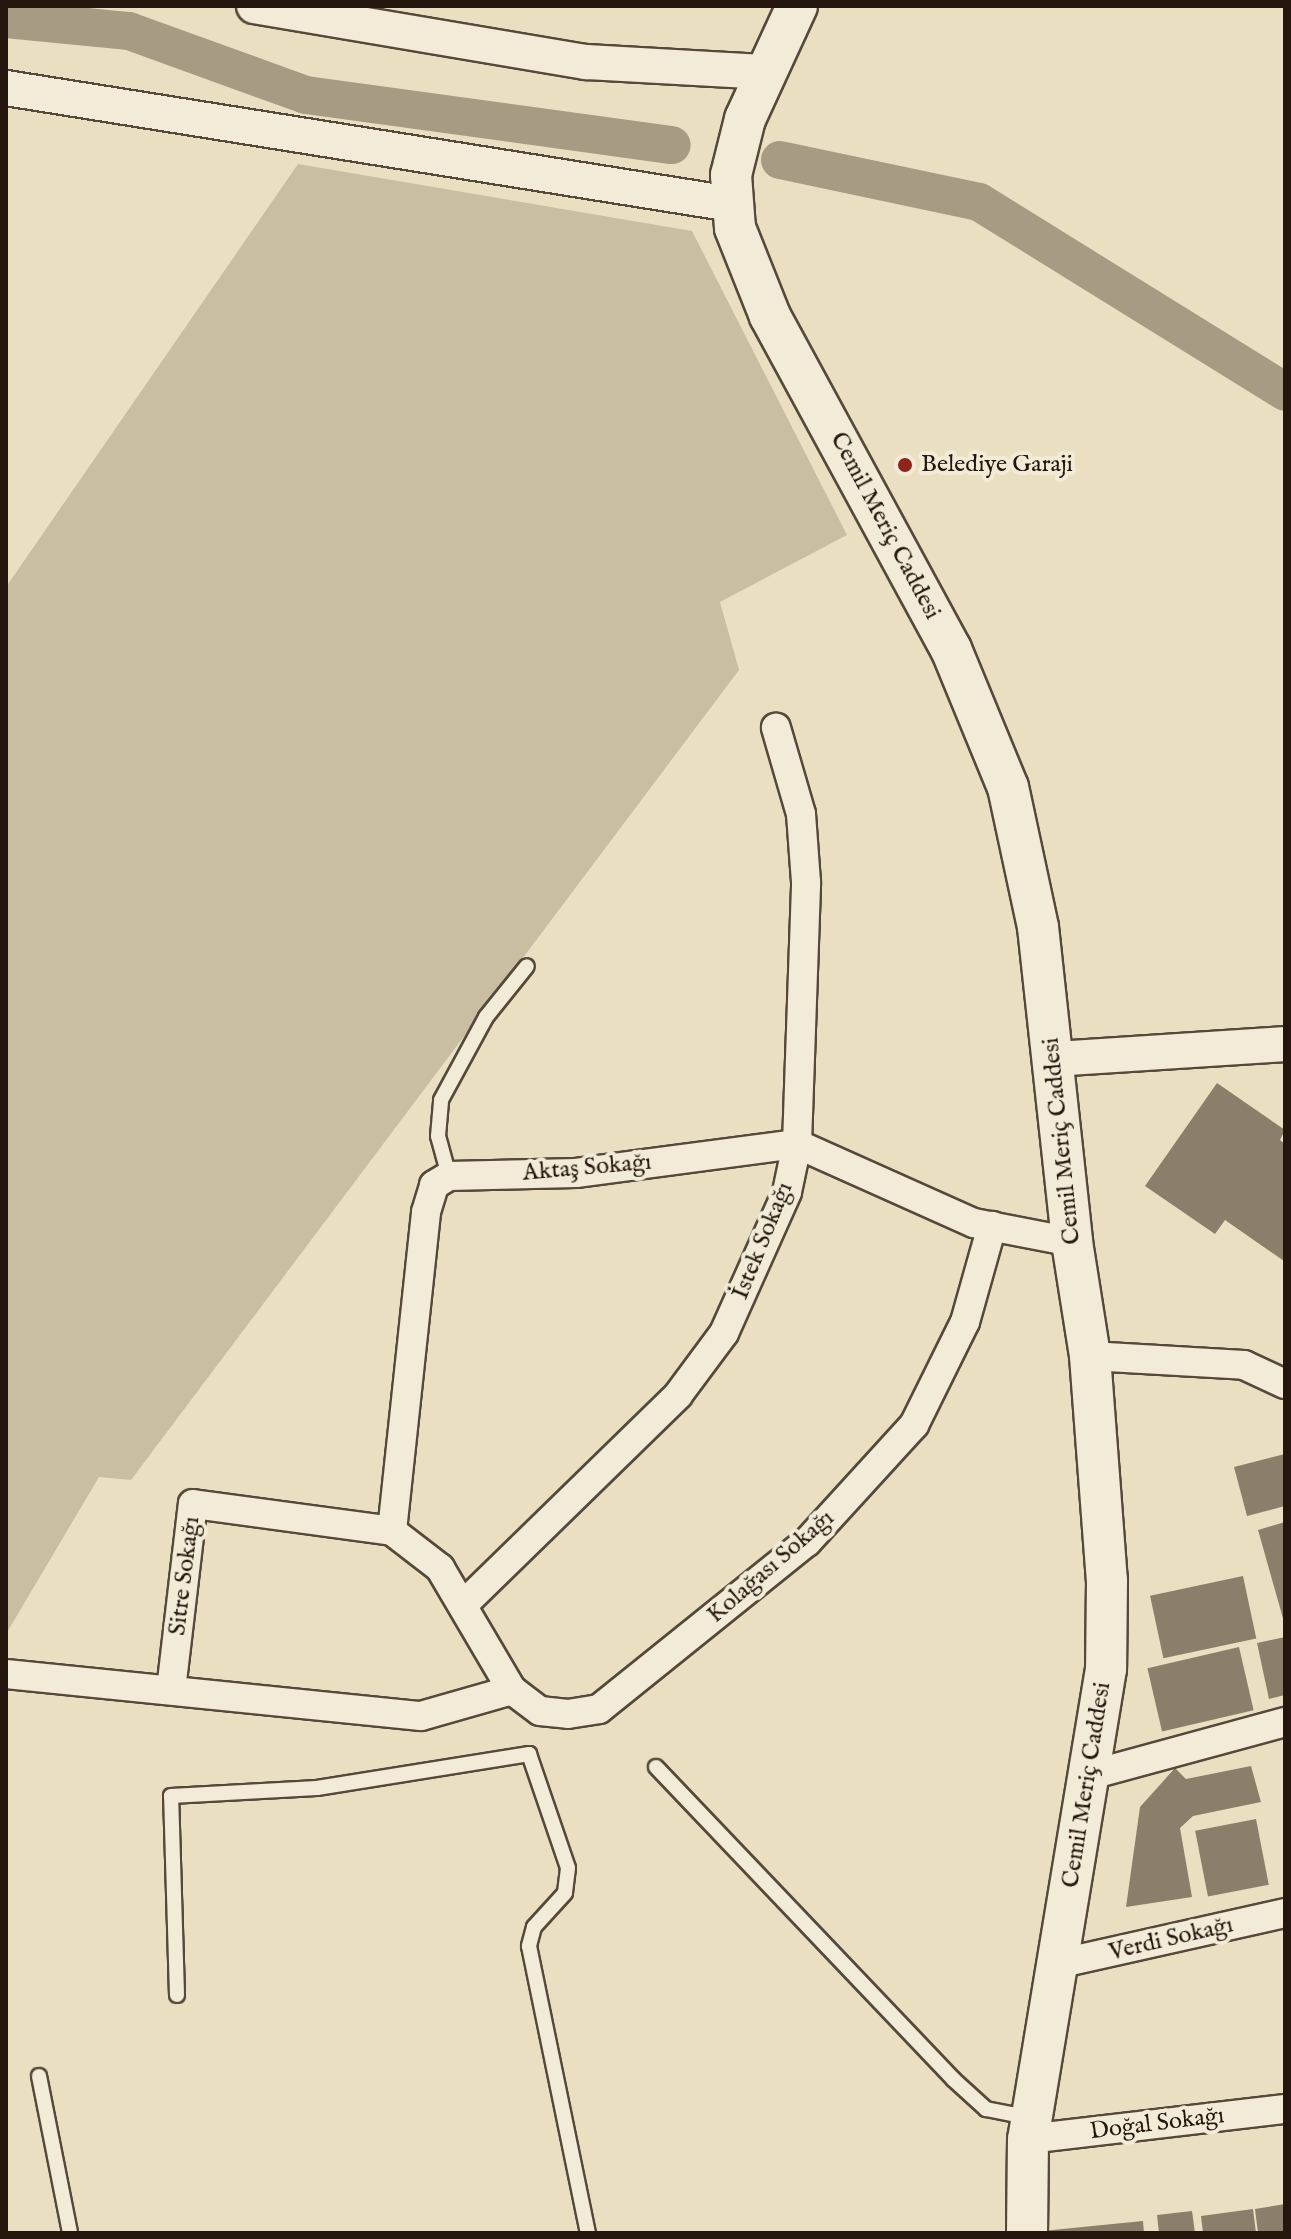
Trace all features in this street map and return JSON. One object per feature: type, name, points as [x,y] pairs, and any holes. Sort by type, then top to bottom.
[{"type":"main road","points":[[731,204],[738,147],[764,72],[797,6]]},
{"type":"main road","name":"Cemil Meriç Caddesi","points":[[731,204],[754,286],[936,621],[994,745],[1030,879],[1054,1059],[1072,1242],[1090,1356],[1108,1627],[1090,1775],[1030,2129],[1027,2233]]},
{"type":"main road","name":"Cemil Meriç Caddesi","points":[[1001,2233],[1011,2174],[1030,2129]]},
{"type":"street","points":[[254,6],[586,62],[764,72]]},
{"type":"street","points":[[6,88],[731,204]]},
{"type":"street","name":"İstek Sokağı","points":[[464,1604],[678,1395],[724,1333],[787,1192],[797,1144],[805,852],[801,814],[776,728]]},
{"type":"street","points":[[1054,1059],[1285,1044]]},
{"type":"street","points":[[797,1144],[992,1226],[1072,1242]]},
{"type":"street","name":"Aktaş Sokağı","points":[[449,1176],[576,1173],[797,1144]]},
{"type":"street","points":[[392,1531],[426,1212],[434,1185],[449,1176]]},
{"type":"street","name":"Kolağası Sokağı","points":[[464,1604],[512,1690],[540,1711],[568,1714],[599,1709],[807,1542],[914,1425],[965,1322],[992,1226]]},
{"type":"street","points":[[1090,1356],[1244,1365],[1285,1384]]},
{"type":"street","name":"Sitre Sokağı","points":[[171,1690],[193,1504],[392,1531],[425,1553],[464,1604]]},
{"type":"street","points":[[6,1674],[421,1716],[512,1690]]},
{"type":"street","points":[[1090,1775],[1285,1722]]},
{"type":"street","name":"Verdi Sokağı","points":[[1057,1964],[1285,1913]]},
{"type":"street","name":"Doğal Sokağı","points":[[1030,2129],[1285,2109]]},
{"type":"lane","points":[[449,1176],[438,1136],[441,1100],[480,1026],[527,966]]},
{"type":"lane","points":[[177,1995],[171,1796],[317,1788],[529,1754],[568,1868],[565,1893],[534,1927],[529,1946],[588,2233]]},
{"type":"lane","points":[[656,1767],[953,2079],[986,2109],[1030,2129]]},
{"type":"lane","points":[[39,2076],[70,2233]]},
{"type":"shaded area","points":[[298,164],[692,231],[847,535],[720,602],[739,670],[131,1480],[99,1477],[6,1634],[6,587]]},
{"type":"building","points":[[1217,1083],[1285,1130],[1280,1140],[1285,1144],[1284,1261],[1225,1220],[1215,1234],[1145,1186]]},
{"type":"building","points":[[1285,1454],[1285,1506],[1247,1516],[1234,1467]]},
{"type":"building","points":[[1285,1522],[1285,1622],[1284,1622],[1258,1530]]},
{"type":"building","points":[[1243,1576],[1256,1639],[1163,1658],[1150,1596]]},
{"type":"building","points":[[1285,1637],[1285,1695],[1269,1699],[1257,1643]]},
{"type":"building","points":[[1239,1647],[1254,1710],[1162,1731],[1147,1668]]},
{"type":"building","points":[[1251,1766],[1261,1802],[1193,1816],[1180,1828],[1192,1897],[1126,1907],[1140,1807],[1175,1768],[1186,1779]]},
{"type":"building","points":[[1256,1819],[1269,1885],[1208,1897],[1195,1831]]},
{"type":"building","points":[[1285,2204],[1285,2233],[1258,2233],[1255,2209]]},
{"type":"building","points":[[1253,2209],[1256,2233],[1203,2233],[1201,2216]]},
{"type":"building","points":[[1192,2211],[1195,2233],[1159,2233],[1157,2215]]},
{"type":"building","points":[[1143,2221],[1144,2233],[1042,2233],[1042,2231]]},
{"type":"waterway","points":[[6,19],[129,31],[306,95],[672,145]]},
{"type":"waterway","points":[[780,160],[979,202],[1285,392]]},
{"type":"place","name":"Belediye Garaji","points":[[905,465]]}]
